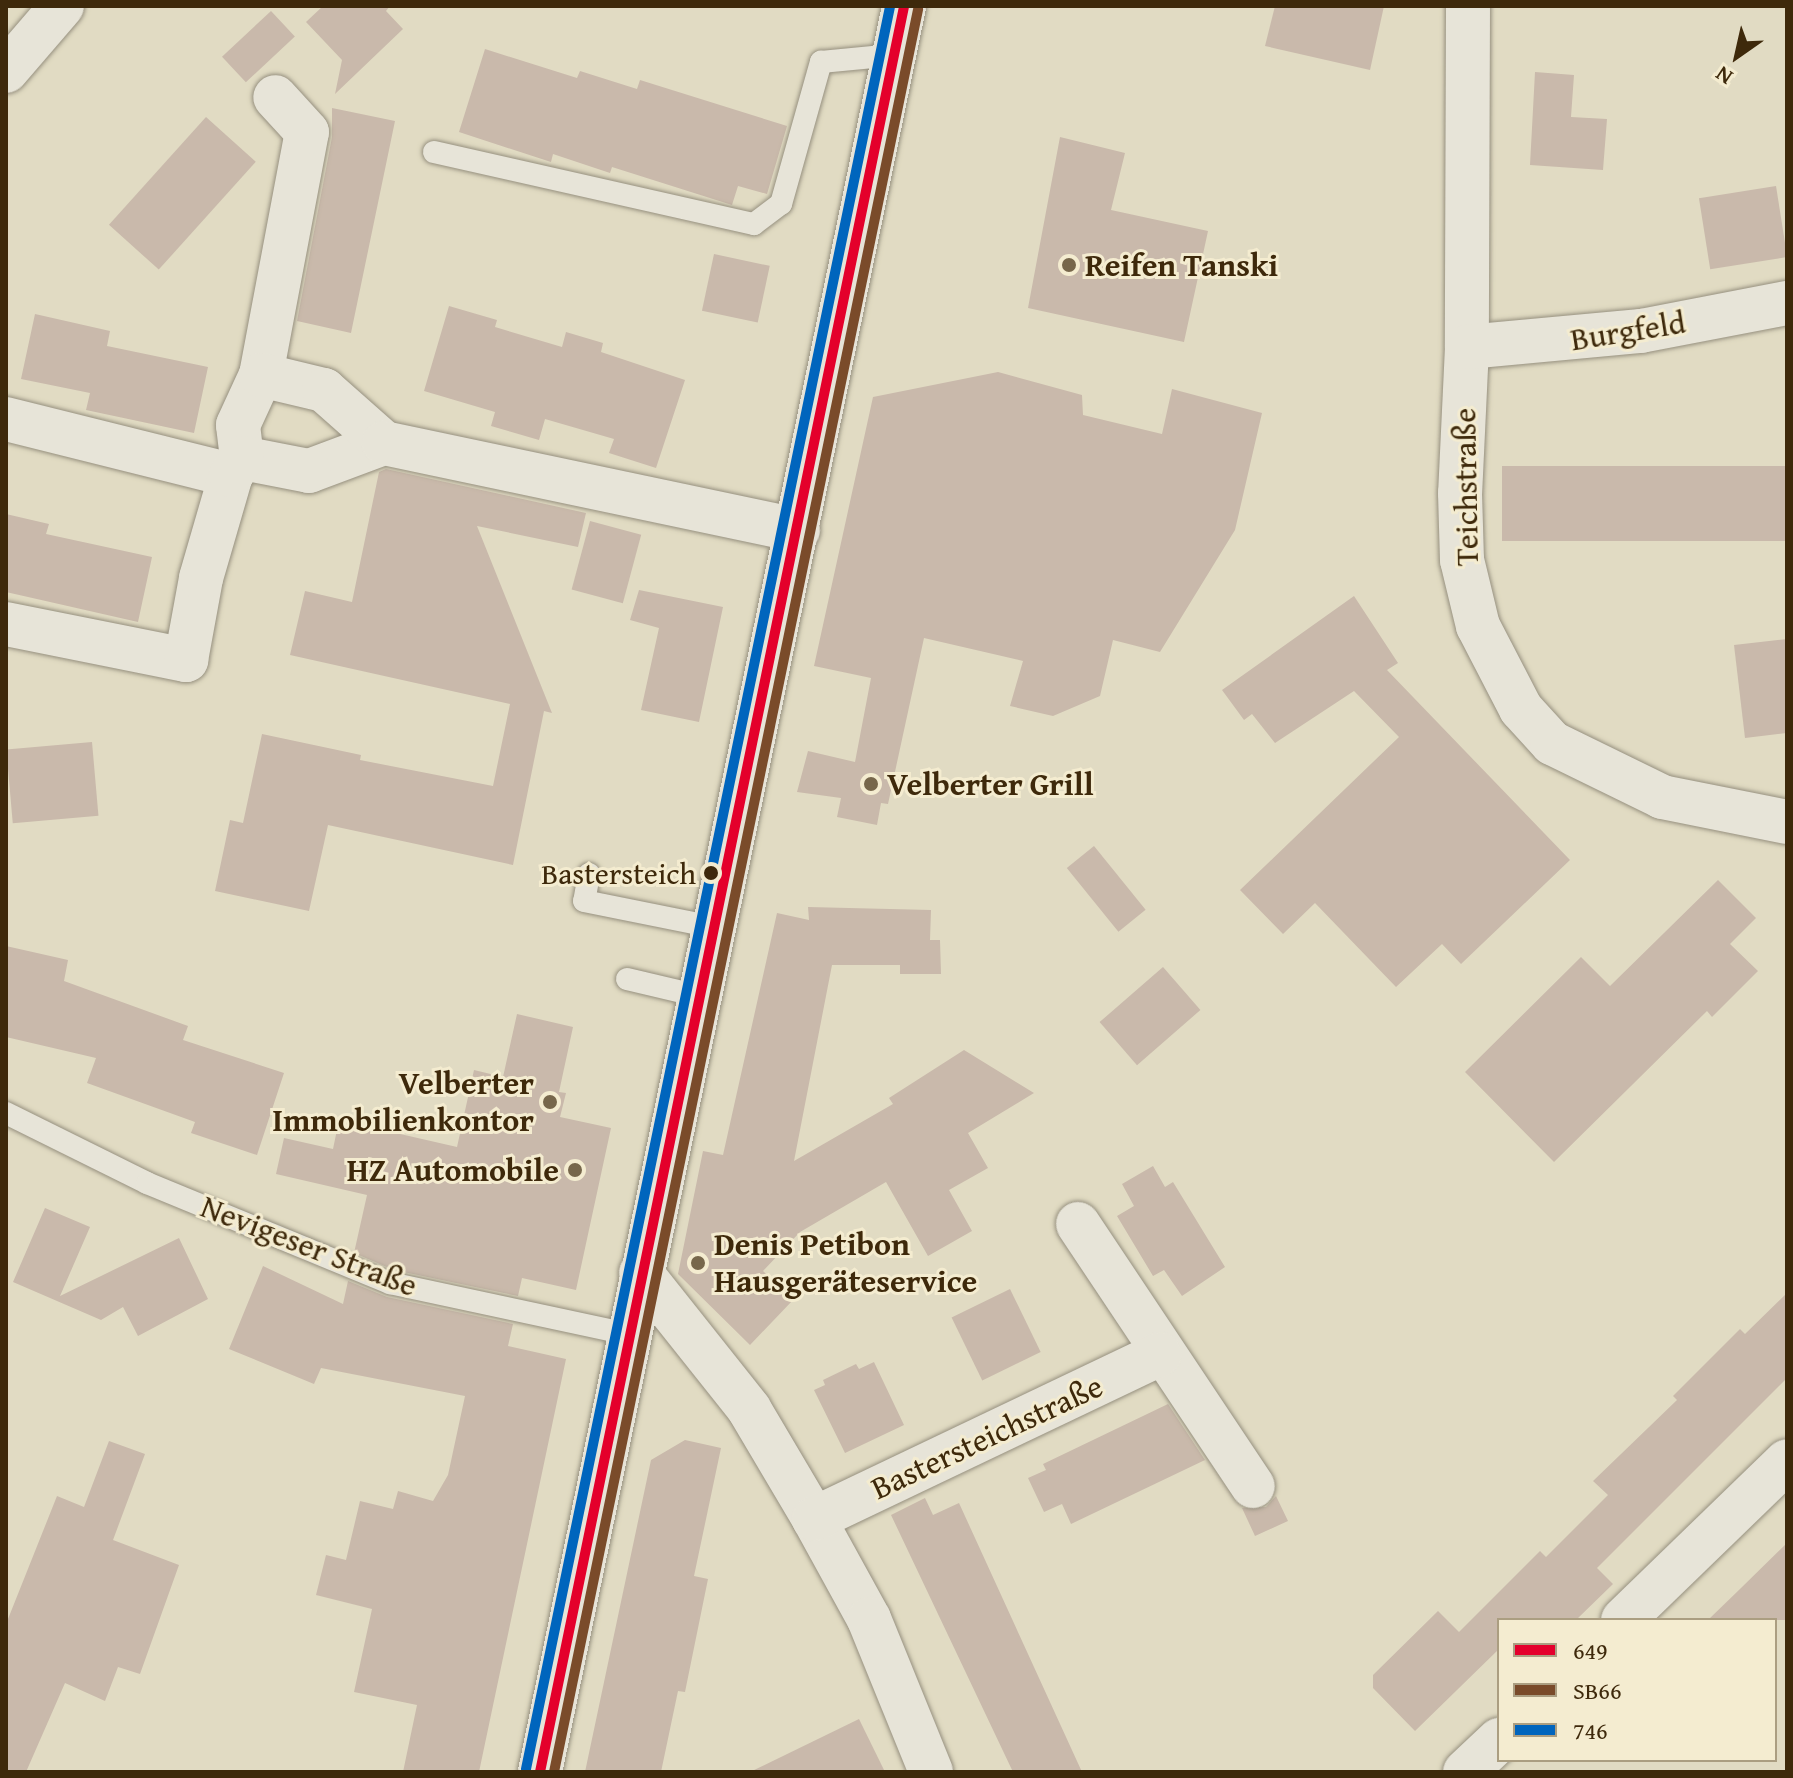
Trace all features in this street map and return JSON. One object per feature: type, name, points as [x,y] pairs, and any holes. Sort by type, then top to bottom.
[{"type":"street","points":[[6,71],[62,6]]},
{"type":"street","points":[[540,1772],[904,6]]},
{"type":"street","name":"Teichstraße","points":[[1468,6],[1467,347],[1462,560],[1478,626],[1521,709],[1552,743],[1662,797],[1787,822]]},
{"type":"street","points":[[6,624],[186,660],[201,578],[236,466],[238,425],[261,375],[307,132],[275,97]]},
{"type":"street","name":"Burgfeld","points":[[1467,347],[1641,331],[1787,303]]},
{"type":"street","points":[[261,375],[324,390],[384,443],[798,530]]},
{"type":"street","points":[[6,419],[236,466],[309,471],[384,443]]},
{"type":"street","points":[[1078,1224],[1160,1354],[1191,1389],[1253,1486]]},
{"type":"street","points":[[641,1273],[749,1409],[814,1519],[869,1619],[931,1772]]},
{"type":"street","name":"Bastersteichstraße","points":[[814,1519],[1160,1354]]},
{"type":"street","points":[[1625,1618],[1787,1461]]},
{"type":"street","points":[[1465,1772],[1497,1742]]},
{"type":"lane","points":[[434,152],[754,224],[781,204],[821,62],[894,55]]},
{"type":"lane","points":[[589,874],[584,901],[713,927]]},
{"type":"lane","points":[[627,979],[699,996]]},
{"type":"lane","name":"Nevigeser Straße","points":[[6,1113],[147,1183],[390,1283],[628,1334]]},
{"type":"building","points":[[323,6],[390,6],[386,11],[403,29],[335,94],[342,60],[306,22]]},
{"type":"building","points":[[1275,6],[1384,6],[1370,70],[1265,46]]},
{"type":"building","points":[[271,11],[295,37],[246,82],[222,57]]},
{"type":"building","points":[[485,49],[577,78],[580,71],[637,89],[640,80],[787,126],[767,194],[738,186],[732,205],[612,167],[610,173],[553,154],[551,162],[459,132]]},
{"type":"building","points":[[1535,72],[1574,75],[1571,117],[1607,119],[1603,170],[1530,165]]},
{"type":"building","points":[[332,108],[395,121],[351,333],[297,321],[332,137]]},
{"type":"building","points":[[206,117],[256,162],[159,270],[109,225]]},
{"type":"building","points":[[1060,137],[1125,153],[1111,210],[1208,231],[1184,342],[1028,308]]},
{"type":"building","points":[[1776,186],[1787,257],[1710,269],[1699,198]]},
{"type":"building","points":[[714,254],[770,266],[758,323],[702,311]]},
{"type":"building","points":[[449,306],[497,320],[495,327],[562,347],[566,332],[603,343],[601,352],[685,380],[656,468],[609,453],[614,439],[545,419],[539,440],[491,426],[495,412],[424,391]]},
{"type":"building","points":[[35,314],[110,331],[107,346],[208,367],[194,433],[86,410],[90,393],[21,379]]},
{"type":"building","points":[[998,372],[1082,395],[1083,415],[1162,434],[1172,389],[1262,413],[1235,530],[1160,652],[1113,640],[1100,696],[1053,716],[1010,706],[1023,661],[924,638],[888,804],[881,803],[877,825],[837,817],[841,798],[797,792],[808,751],[855,762],[871,678],[814,666],[873,397]]},
{"type":"building","points":[[1502,466],[1787,466],[1787,541],[1502,541]]},
{"type":"building","points":[[386,469],[586,513],[578,547],[477,526],[552,713],[544,711],[513,865],[328,825],[309,911],[215,891],[230,820],[243,823],[262,734],[361,755],[360,760],[493,786],[510,704],[290,655],[305,591],[352,602],[379,472]]},
{"type":"building","points":[[6,514],[49,524],[46,534],[152,557],[138,622],[6,592]]},
{"type":"building","points":[[590,521],[641,535],[623,603],[572,590]]},
{"type":"building","points":[[639,590],[723,607],[699,722],[641,710],[659,628],[630,620]]},
{"type":"building","points":[[1354,596],[1398,663],[1387,670],[1570,860],[1461,964],[1442,944],[1396,987],[1315,903],[1283,934],[1240,890],[1399,737],[1354,691],[1275,743],[1252,714],[1244,720],[1222,690]]},
{"type":"building","points":[[1787,639],[1787,733],[1745,738],[1734,645]]},
{"type":"building","points":[[92,742],[98,816],[13,823],[6,749]]},
{"type":"building","points":[[1094,846],[1146,910],[1118,932],[1067,868]]},
{"type":"building","points":[[1718,880],[1756,918],[1730,944],[1758,971],[1712,1017],[1707,1011],[1554,1162],[1465,1072],[1581,957],[1610,986]]},
{"type":"building","points":[[808,907],[931,910],[930,940],[940,940],[941,974],[900,974],[900,965],[832,965],[794,1161],[893,1104],[889,1098],[964,1050],[1034,1093],[968,1133],[988,1168],[949,1190],[972,1231],[928,1256],[886,1182],[800,1232],[763,1271],[793,1300],[750,1345],[678,1274],[703,1151],[723,1155],[777,913],[809,920]]},
{"type":"building","points":[[6,946],[68,960],[64,981],[188,1026],[183,1040],[284,1073],[257,1155],[191,1133],[195,1122],[87,1083],[96,1058],[6,1037]]},
{"type":"building","points":[[1163,967],[1200,1010],[1137,1065],[1100,1022]]},
{"type":"building","points":[[517,1014],[573,1027],[559,1092],[566,1093],[560,1117],[611,1128],[576,1290],[522,1278],[518,1296],[394,1270],[354,1253],[367,1195],[276,1174],[284,1138],[333,1149],[339,1120],[457,1147],[474,1070],[503,1077]]},
{"type":"building","points":[[1153,1166],[1165,1187],[1173,1182],[1225,1267],[1182,1296],[1164,1270],[1153,1276],[1117,1216],[1134,1206],[1122,1184]]},
{"type":"building","points":[[45,1208],[90,1227],[60,1296],[179,1238],[208,1299],[138,1336],[123,1307],[101,1320],[13,1282]]},
{"type":"building","points":[[263,1266],[343,1304],[348,1281],[387,1297],[513,1324],[508,1346],[566,1359],[479,1772],[403,1772],[417,1705],[354,1692],[372,1609],[316,1595],[326,1555],[346,1560],[360,1501],[393,1509],[398,1491],[433,1501],[448,1475],[465,1396],[321,1368],[314,1384],[229,1349]]},
{"type":"building","points":[[1010,1289],[1041,1352],[982,1380],[952,1317]]},
{"type":"building","points":[[1787,1293],[1787,1378],[1597,1568],[1613,1584],[1578,1618],[1497,1618],[1497,1651],[1415,1731],[1373,1688],[1373,1675],[1438,1611],[1459,1632],[1540,1551],[1546,1557],[1608,1495],[1593,1481],[1677,1400],[1673,1396],[1740,1329],[1745,1334]]},
{"type":"building","points":[[874,1362],[904,1425],[845,1453],[814,1390],[825,1385],[823,1380],[856,1364],[859,1369]]},
{"type":"building","points":[[1168,1404],[1205,1460],[1071,1524],[1062,1504],[1044,1512],[1028,1478],[1046,1470],[1043,1464]]},
{"type":"building","points":[[685,1440],[721,1448],[694,1576],[708,1579],[685,1692],[678,1691],[661,1772],[585,1772],[651,1460]]},
{"type":"building","points":[[109,1441],[145,1454],[113,1540],[179,1565],[140,1674],[118,1667],[105,1701],[65,1683],[26,1772],[6,1772],[6,1624],[57,1496],[84,1507]]},
{"type":"building","points":[[1276,1496],[1288,1521],[1255,1536],[1242,1508],[1266,1507]]},
{"type":"building","points":[[925,1498],[933,1515],[959,1503],[1082,1772],[1013,1772],[891,1515]]},
{"type":"building","points":[[1787,1543],[1787,1620],[1710,1618]]},
{"type":"building","points":[[859,1719],[885,1772],[750,1772]]},
{"type":"transit line","name":"746","points":[[526,1769],[890,6]]},
{"type":"transit line","name":"649","points":[[540,1772],[904,6]]},
{"type":"transit line","name":"SB66","points":[[554,1772],[918,9]]},
{"type":"place","name":"Reifen Tanski","points":[[1069,265]]},
{"type":"place","name":"Velberter Grill","points":[[871,784]]},
{"type":"place","name":"Bastersteich","points":[[711,873]]},
{"type":"place","name":"Velberter Immobilienkontor","points":[[550,1102]]},
{"type":"place","name":"HZ Automobile","points":[[575,1170]]},
{"type":"place","name":"Denis Petibon Hausgeräteservice","points":[[698,1263]]}]
